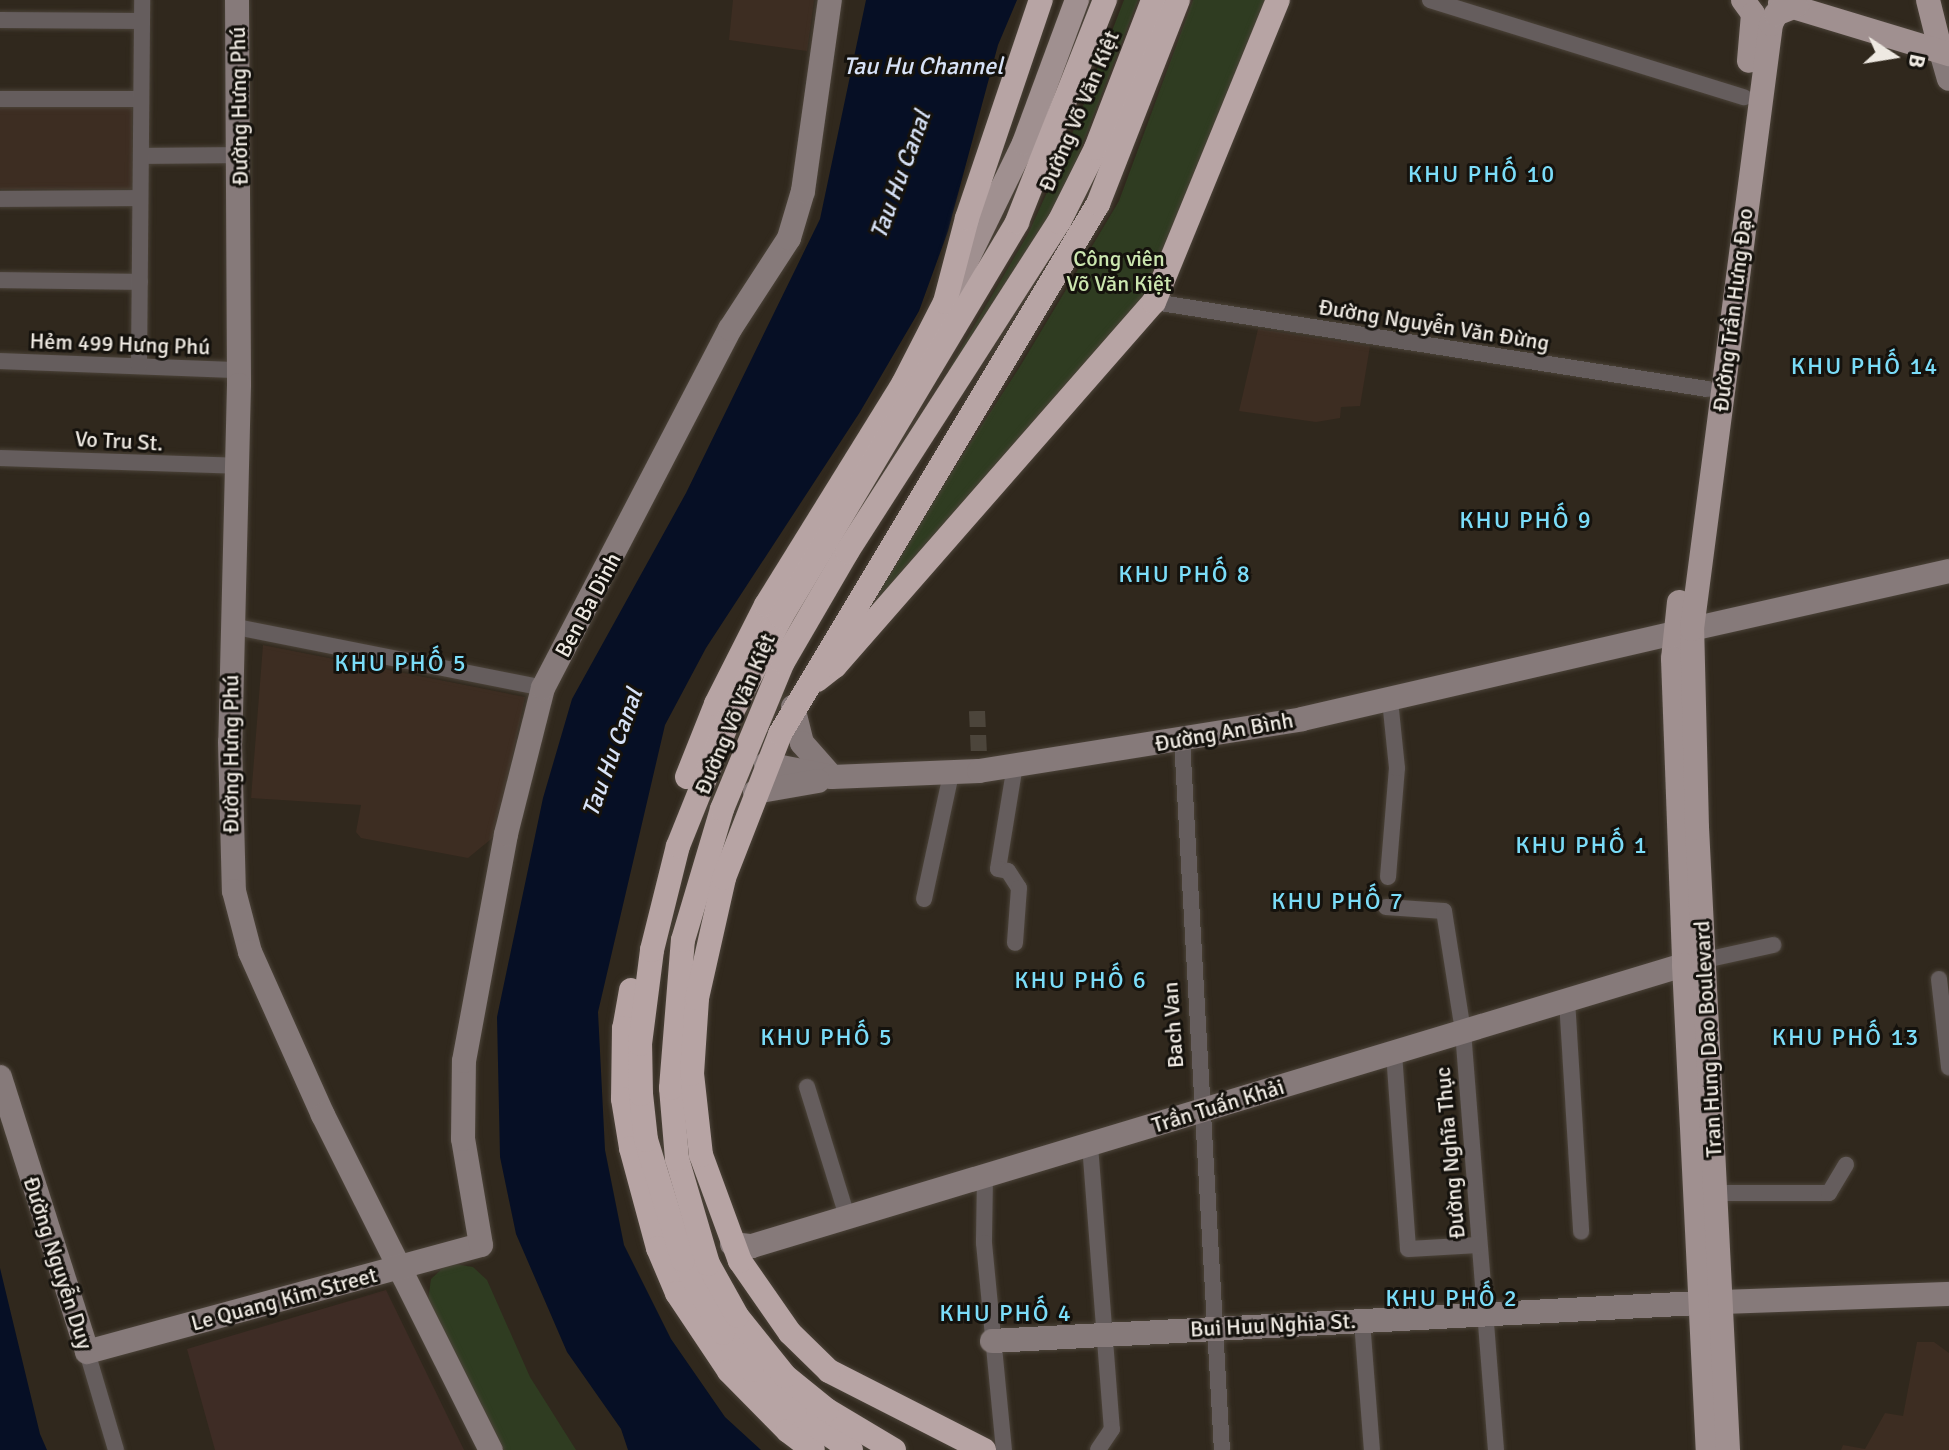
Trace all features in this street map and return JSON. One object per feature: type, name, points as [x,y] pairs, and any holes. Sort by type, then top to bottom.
[{"type":"highway","name":"Đường Võ Văn Kiệt","points":[[813,1450],[759,1404],[698,1330],[658,1248],[631,1148],[623,1099],[624,1028],[650,895],[710,740],[766,605],[903,384],[945,302],[967,218],[1041,0]]},
{"type":"highway","name":"Đường Võ Văn Kiệt","points":[[851,1450],[773,1392],[723,1333],[683,1260],[646,1140],[640,1044],[652,950],[678,846],[710,740],[1017,222],[1105,0]]},
{"type":"highway","name":"Đường Võ Văn Kiệt","points":[[894,1450],[827,1410],[764,1353],[729,1303],[691,1218],[677,1159],[672,1034],[683,940],[724,802],[742,753],[817,602],[1059,222],[1096,148],[1153,0]]},
{"type":"highway","points":[[992,1447],[829,1371],[790,1333],[741,1250],[701,1155],[693,1036],[709,937],[766,764],[798,697],[1093,213],[1178,0]]},
{"type":"highway","points":[[798,697],[835,666],[1154,302],[1278,0]]},
{"type":"highway","points":[[880,457],[903,384]]},
{"type":"highway","points":[[710,740],[766,764]]},
{"type":"highway","points":[[724,802],[739,793],[755,792]]},
{"type":"main road","points":[[945,302],[965,271],[1024,143],[1077,0]]},
{"type":"main road","name":"Đường Trần Hưng Đạo","points":[[1684,631],[1754,21],[1743,0]]},
{"type":"main road","points":[[1754,0],[1793,3],[1946,50]]},
{"type":"main road","points":[[1928,0],[1946,50]]},
{"type":"main road","name":"Đường Trần Hưng Đạo","points":[[1714,390],[1771,24],[1776,14],[1793,3]]},
{"type":"main road","name":"Tran Hung Dao Boulevard","points":[[1684,631],[1709,1302],[1728,1450]]},
{"type":"main road","name":"Tran Hung Dao Boulevard","points":[[1694,962],[1715,1193],[1709,1302],[1708,1450]]},
{"type":"street","points":[[139,366],[142,0]]},
{"type":"street","name":"Đường Hưng Phú","points":[[237,0],[239,370],[231,626],[230,838],[243,930],[395,1268],[491,1450]]},
{"type":"street","name":"Ben Ba Dinh","points":[[481,1245],[463,1139],[464,1061],[506,834],[543,688],[730,329],[789,238],[803,191],[830,0]]},
{"type":"street","points":[[1430,0],[1744,97]]},
{"type":"street","points":[[0,20],[142,21]]},
{"type":"street","points":[[1946,50],[1949,79]]},
{"type":"street","points":[[0,99],[141,99]]},
{"type":"street","points":[[141,156],[240,155]]},
{"type":"street","points":[[0,199],[140,198]]},
{"type":"street","points":[[0,280],[140,282]]},
{"type":"street","name":"Đường Nguyễn Văn Đừng","points":[[1154,302],[1714,390]]},
{"type":"street","name":"Hẻm 499 Hưng Phú","points":[[0,361],[239,370]]},
{"type":"street","name":"Vo Tru St.","points":[[0,458],[236,466]]},
{"type":"street","name":"Đường An Bình","points":[[766,764],[832,777],[951,774],[1182,740],[1390,700],[1949,571]]},
{"type":"street","points":[[231,626],[543,688]]},
{"type":"street","points":[[798,697],[802,743],[832,777]]},
{"type":"street","points":[[1388,877],[1397,768],[1390,700]]},
{"type":"street","name":"Bach Van","points":[[1182,740],[1222,1450]]},
{"type":"street","points":[[1015,765],[998,869],[1008,871],[1019,888],[1015,943]]},
{"type":"street","points":[[924,899],[951,774]]},
{"type":"street","points":[[755,792],[832,777]]},
{"type":"street","name":"Đường Nghĩa Thục","points":[[1386,907],[1444,911],[1463,1031],[1496,1450]]},
{"type":"street","points":[[1694,962],[1773,945]]},
{"type":"street","name":"Trần Tuấn Khải","points":[[741,1250],[1694,962]]},
{"type":"street","points":[[1939,979],[1949,1067]]},
{"type":"street","points":[[1567,1000],[1581,1232]]},
{"type":"street","points":[[1394,1053],[1408,1249],[1479,1245]]},
{"type":"street","name":"Đường Nguyễn Duy","points":[[0,1077],[116,1450]]},
{"type":"street","points":[[807,1087],[847,1216]]},
{"type":"street","points":[[1090,1145],[1112,1429],[1098,1450]]},
{"type":"street","points":[[1715,1193],[1829,1193],[1846,1165]]},
{"type":"street","points":[[985,1176],[992,1341],[992,1447]]},
{"type":"street","name":"Le Quang Kim Street","points":[[87,1352],[481,1245]]},
{"type":"street","name":"Bui Huu Nghia St.","points":[[992,1341],[1709,1302],[1949,1294]]},
{"type":"street","points":[[1362,1321],[1372,1450]]},
{"type":"shaded area","points":[[733,0],[814,0],[807,51],[729,40]]},
{"type":"shaded area","points":[[0,103],[132,103],[132,189],[0,189]]},
{"type":"shaded area","points":[[1258,329],[1370,346],[1360,406],[1341,407],[1340,418],[1316,422],[1239,411]]},
{"type":"shaded area","points":[[263,645],[525,697],[496,835],[468,858],[361,838],[356,832],[361,805],[251,798]]},
{"type":"shaded area","points":[[386,1290],[464,1450],[215,1450],[187,1349]]},
{"type":"shaded area","points":[[1917,1342],[1934,1342],[1949,1353],[1949,1450],[1841,1450],[1843,1445],[1865,1449],[1885,1413],[1903,1416]]},
{"type":"green space","points":[[1124,0],[1138,0],[1076,161],[1049,219],[957,372],[950,367],[1028,234],[1064,155]]},
{"type":"green space","name":"Công viên Võ Văn Kiệt","points":[[1193,0],[1265,0],[1148,293],[839,646],[1019,368],[1119,201]]},
{"type":"green space","points":[[448,1263],[473,1267],[487,1280],[530,1377],[576,1450],[497,1450],[428,1300],[431,1279]]},
{"type":"water","name":"Tau Hu Channel","points":[[866,0],[1017,0],[998,45],[948,231],[919,311],[860,412],[706,648],[665,725],[598,1012],[605,1150],[624,1245],[671,1339],[725,1417],[761,1450],[628,1450],[621,1429],[567,1352],[516,1234],[500,1157],[497,1017],[543,798],[572,699],[686,493],[820,219]]},
{"type":"water","points":[[0,1268],[40,1434],[47,1450],[0,1450]]},
{"type":"tunnel","points":[[977,711],[979,755]]},
{"type":"district","name":"KHU PHỐ 10","points":[[1482,175]]},
{"type":"district","name":"KHU PHỐ 14","points":[[1865,367]]},
{"type":"district","name":"KHU PHỐ 9","points":[[1526,521]]},
{"type":"district","name":"KHU PHỐ 8","points":[[1185,575]]},
{"type":"district","name":"KHU PHỐ 5","points":[[401,664]]},
{"type":"district","name":"KHU PHỐ 1","points":[[1582,846]]},
{"type":"district","name":"KHU PHỐ 7","points":[[1338,902]]},
{"type":"district","name":"KHU PHỐ 6","points":[[1081,981]]},
{"type":"district","name":"KHU PHỐ 5","points":[[827,1038]]},
{"type":"district","name":"KHU PHỐ 13","points":[[1846,1038]]},
{"type":"district","name":"KHU PHỐ 2","points":[[1452,1299]]},
{"type":"district","name":"KHU PHỐ 4","points":[[1006,1314]]},
{"type":"water label","name":"Tau Hu Canal","points":[[901,175]]},
{"type":"water label","name":"Tau Hu Canal","points":[[613,753]]}]
